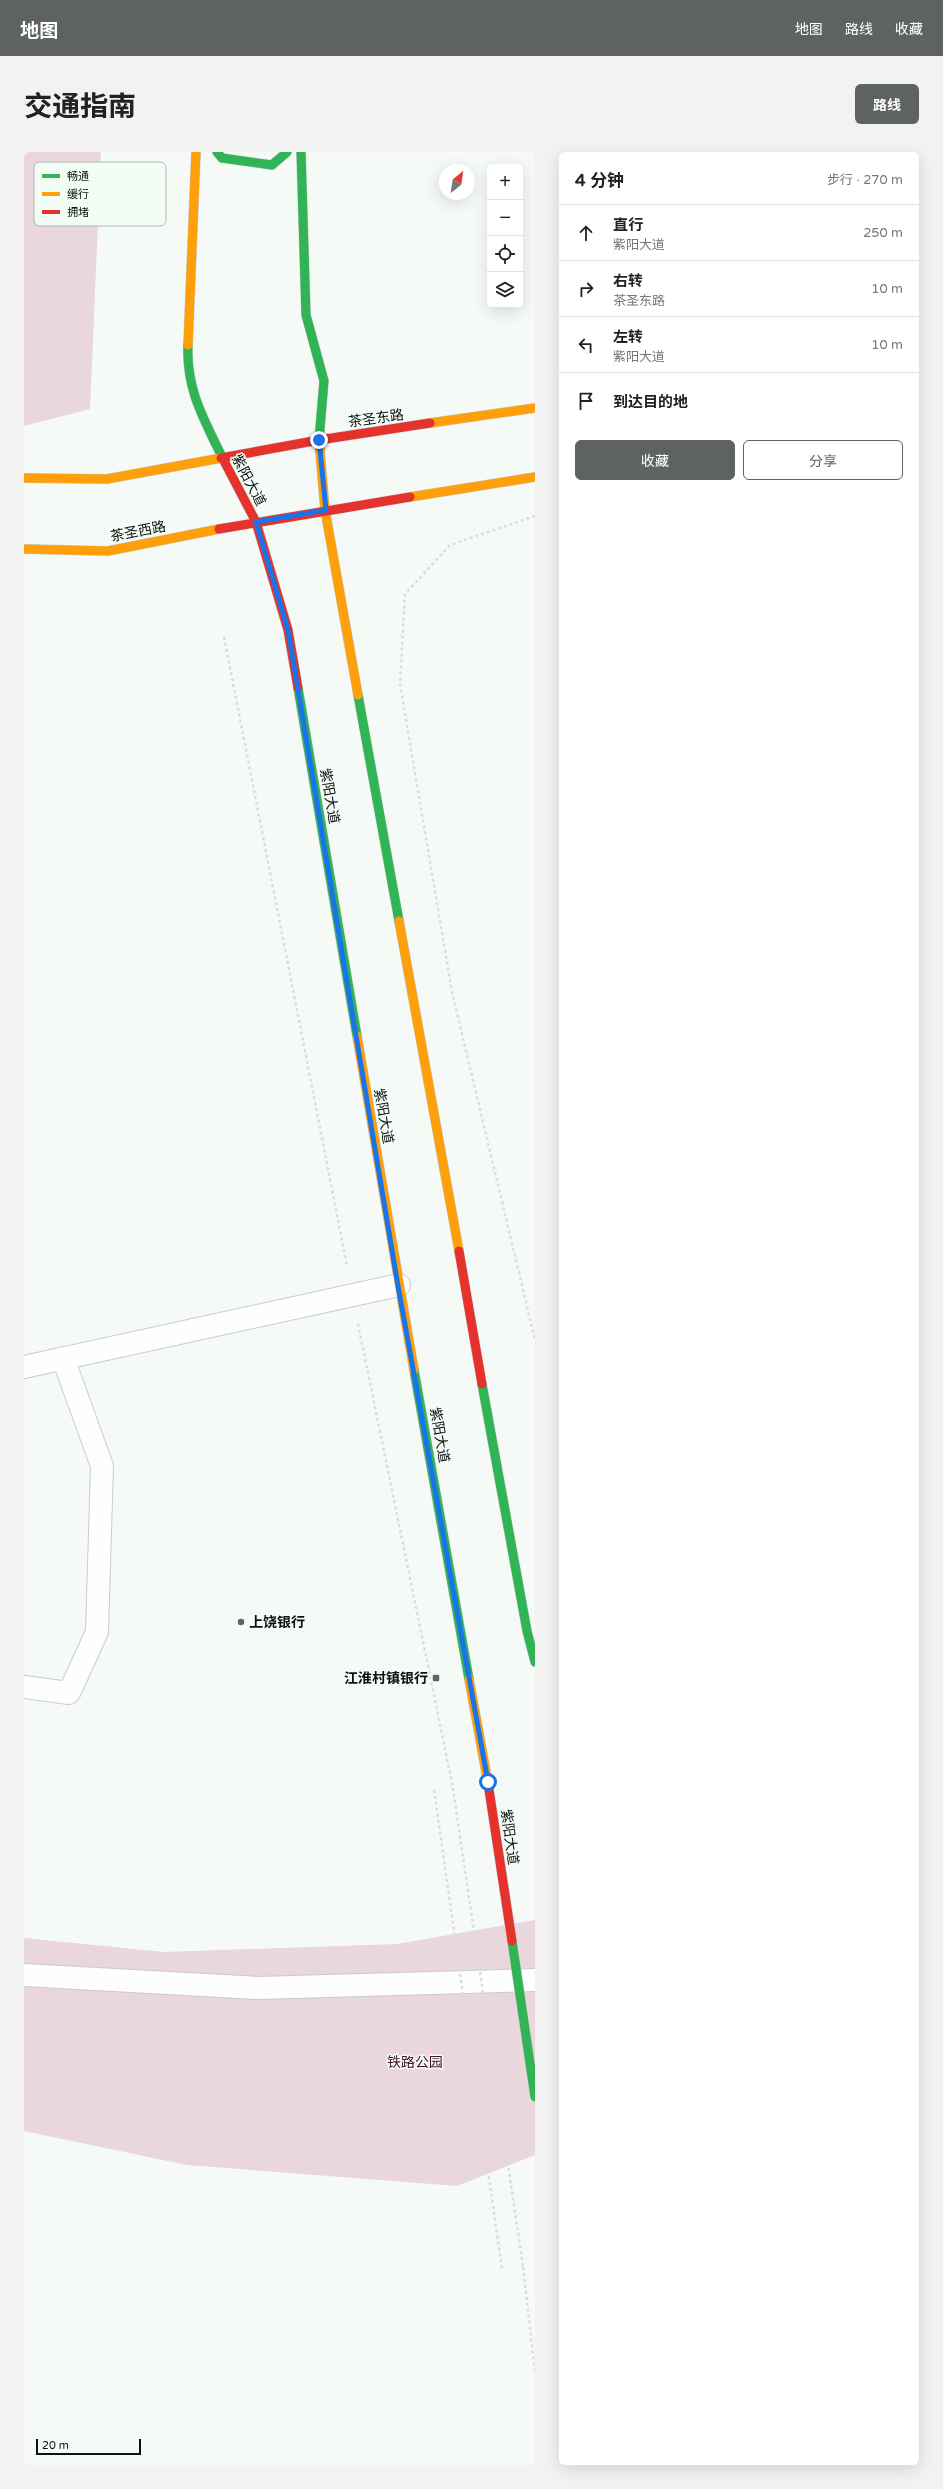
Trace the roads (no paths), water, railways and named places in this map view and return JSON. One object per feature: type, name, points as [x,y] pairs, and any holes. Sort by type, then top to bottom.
[{"type":"main road","name":"紫阳大道","points":[[196,152],[187,366],[192,392],[223,459],[256,522],[288,630],[398,1286],[488,1782],[535,2097]]},
{"type":"main road","points":[[217,152],[222,158],[272,166],[287,152]]},
{"type":"main road","points":[[301,152],[306,315],[324,381],[319,440],[326,510],[531,1630],[535,1662]]},
{"type":"main road","name":"茶圣东路","points":[[223,459],[319,440],[535,408]]},
{"type":"main road","points":[[24,478],[107,479],[199,460],[223,459]]},
{"type":"main road","points":[[256,522],[535,477]]},
{"type":"main road","name":"茶圣西路","points":[[24,549],[108,551],[256,522]]},
{"type":"street","points":[[24,1367],[398,1286]]},
{"type":"street","points":[[24,1687],[70,1693],[97,1632],[102,1466],[64,1358]]},
{"type":"street","points":[[24,1975],[258,1988],[535,1980]]},
{"type":"place","name":"上饶银行","points":[[241,1622]]},
{"type":"place","name":"江淮村镇银行","points":[[436,1678]]},
{"type":"park label","name":"铁路公园","points":[[415,2062]]}]
